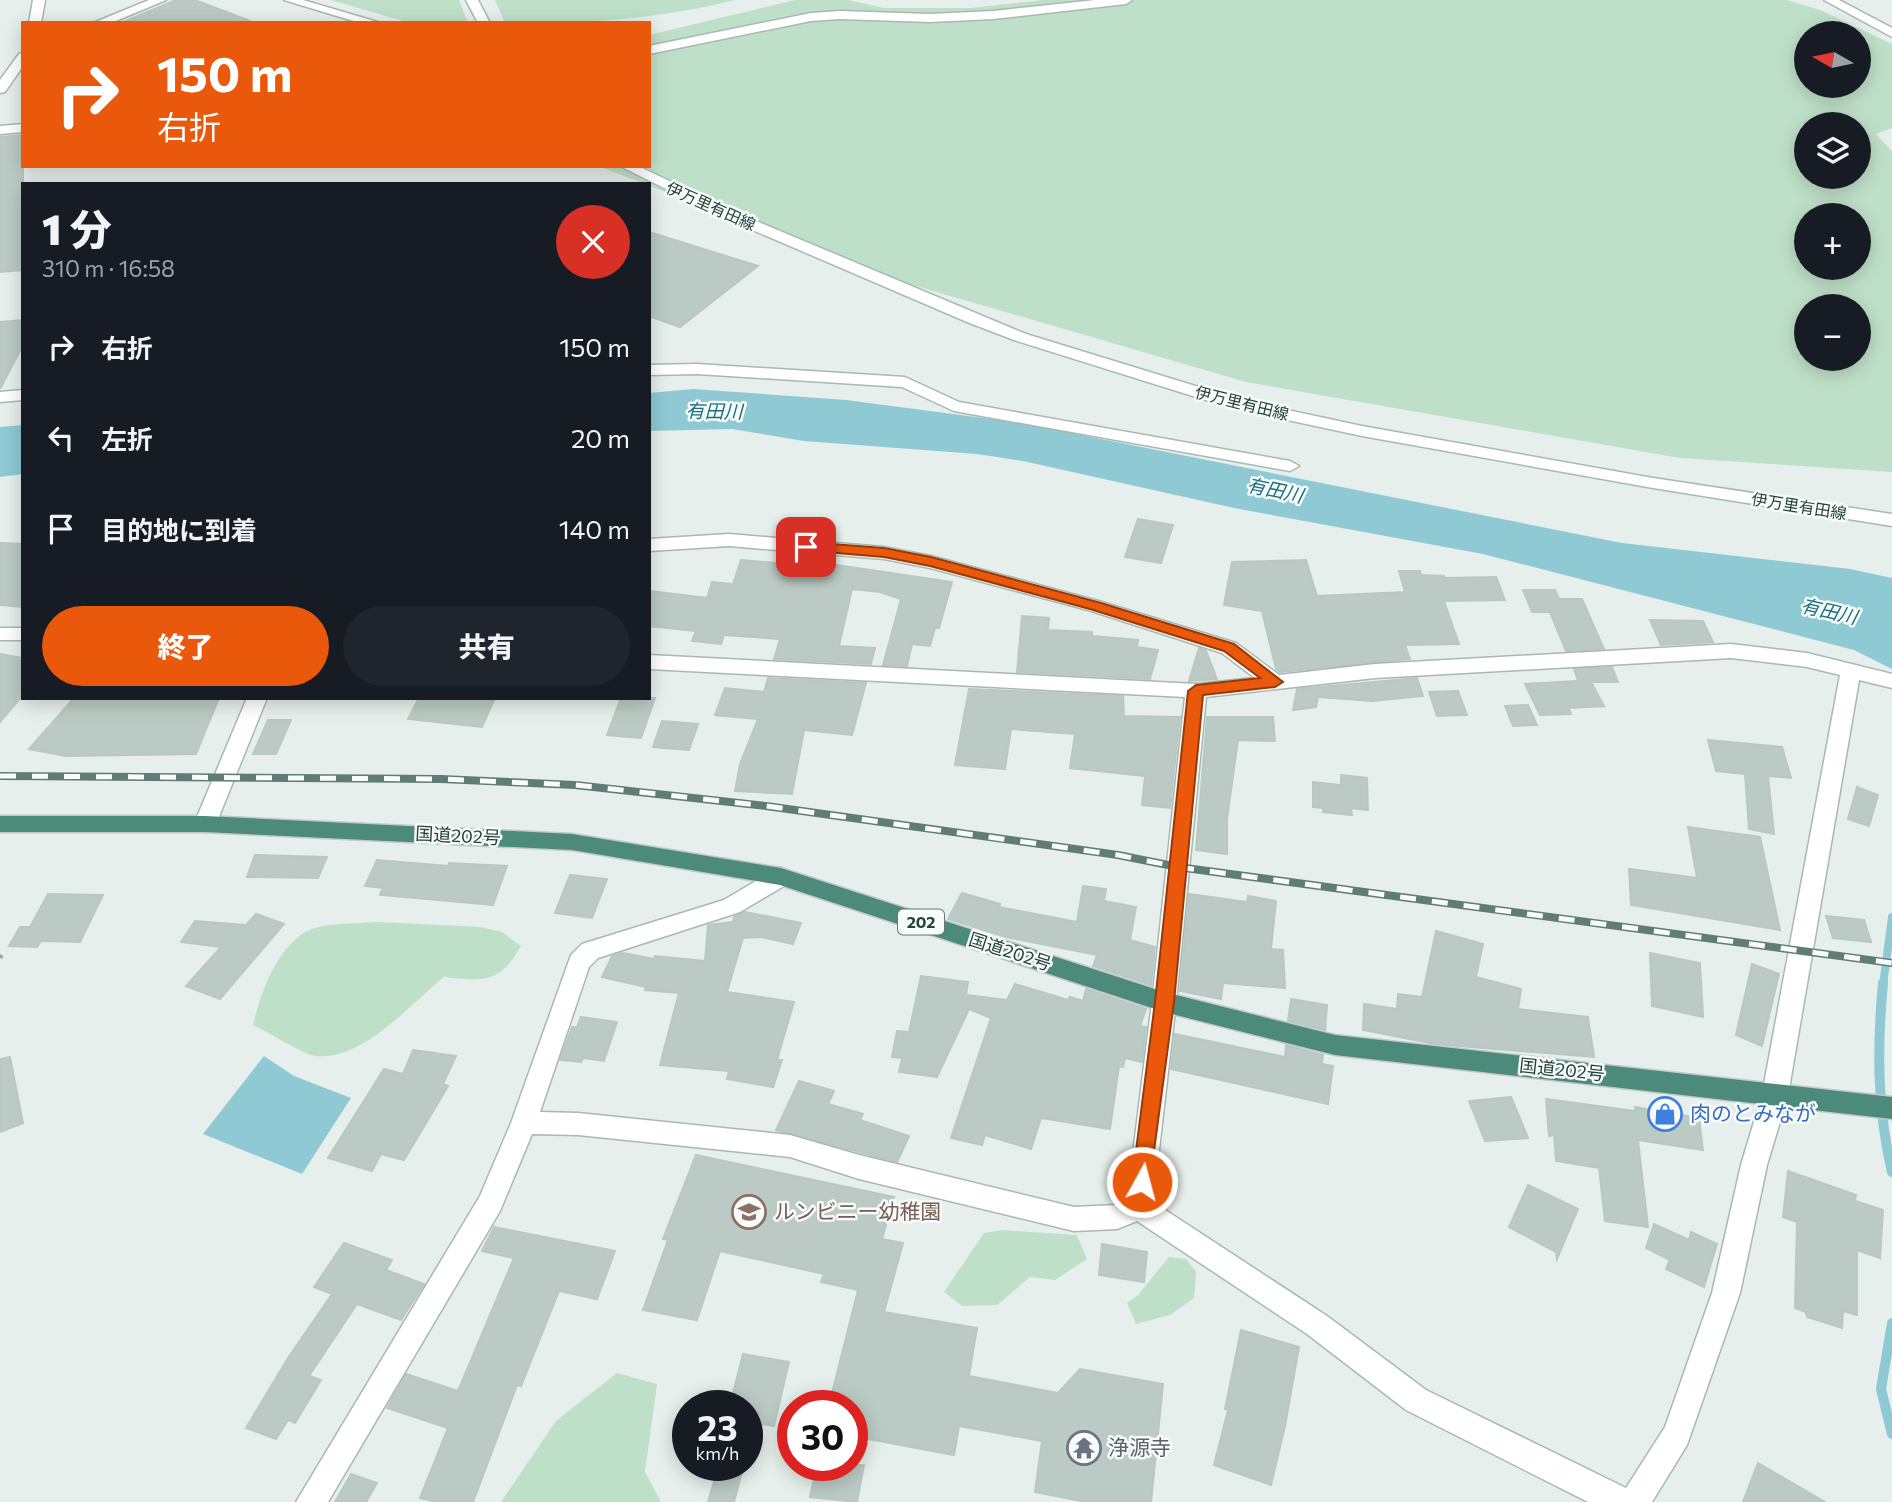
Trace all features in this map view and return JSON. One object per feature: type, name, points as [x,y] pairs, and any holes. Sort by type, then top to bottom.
[{"type":"highway","name":"国道202号","points":[[0,824],[205,824],[572,842],[781,877],[1164,1002],[1335,1045],[1890,1108]]},
{"type":"street","points":[[35,21],[39,0]]},
{"type":"street","points":[[104,21],[160,0]]},
{"type":"street","points":[[290,0],[369,21]]},
{"type":"street","points":[[472,0],[483,21]]},
{"type":"street","points":[[651,50],[820,16],[993,15],[1126,0]]},
{"type":"street","points":[[1830,0],[1892,33]]},
{"type":"street","points":[[0,89],[21,60]]},
{"type":"street","points":[[0,130],[21,128]]},
{"type":"street","name":"伊万里有田線","points":[[631,168],[724,213],[973,319],[1020,337],[1237,404],[1362,431],[1653,483],[1892,520]]},
{"type":"street","points":[[651,370],[697,369],[905,382],[954,406],[1290,466]]},
{"type":"street","points":[[0,397],[21,395]]},
{"type":"street","points":[[651,545],[729,540],[884,553],[931,562],[1096,606],[1229,648],[1275,682]]},
{"type":"street","points":[[651,662],[1196,691],[1375,671],[1731,651],[1807,660],[1892,681]]},
{"type":"street","points":[[1634,1502],[1677,1435],[1726,1293],[1754,1166],[1775,1095],[1851,669]]},
{"type":"street","points":[[1139,1208],[1164,1002],[1196,691]]},
{"type":"street","points":[[205,824],[256,700]]},
{"type":"street","points":[[311,1502],[491,1203],[524,1123],[579,962],[590,951],[732,906],[781,877]]},
{"type":"street","points":[[524,1123],[578,1124],[790,1146],[859,1167],[1074,1219],[1117,1217],[1139,1208]]},
{"type":"street","points":[[1139,1208],[1317,1325],[1416,1400],[1573,1480],[1623,1502]]},
{"type":"green space","points":[[331,0],[459,0],[467,21],[403,21]]},
{"type":"green space","points":[[495,0],[735,0],[677,12],[621,19],[504,21]]},
{"type":"green space","points":[[795,0],[848,0],[884,8],[970,8],[1042,0],[1787,0],[1820,10],[1843,21],[1794,21],[1794,98],[1871,98],[1871,34],[1892,44],[1892,128],[1876,134],[1892,151],[1892,472],[1680,458],[1246,382],[892,279],[651,186],[651,182],[640,182],[603,168],[651,168],[651,35]]},
{"type":"green space","points":[[377,922],[481,927],[502,932],[521,946],[506,967],[490,977],[444,977],[384,1029],[350,1050],[333,1055],[310,1055],[253,1025],[273,970],[281,956],[300,935],[327,925]]},
{"type":"green space","points":[[1002,1230],[1077,1235],[1087,1259],[1055,1280],[1030,1277],[997,1305],[962,1306],[944,1292],[984,1233]]},
{"type":"green space","points":[[1169,1257],[1186,1259],[1196,1272],[1194,1298],[1170,1315],[1136,1324],[1127,1303],[1138,1295]]},
{"type":"green space","points":[[617,1373],[657,1384],[645,1472],[661,1502],[501,1502],[556,1421]]},
{"type":"water","name":"有田川","points":[[693,389],[846,400],[1021,423],[1622,543],[1850,569],[1892,578],[1892,669],[1854,650],[1483,554],[1234,508],[1023,461],[977,454],[804,441],[732,429],[651,431],[651,393]]},
{"type":"water","points":[[21,425],[21,474],[0,477],[0,427]]},
{"type":"water","points":[[264,1056],[294,1076],[351,1098],[302,1174],[203,1134]]},
{"type":"building","points":[[176,0],[195,0],[250,21],[126,21]]},
{"type":"building","points":[[21,135],[23,182],[21,270],[0,272],[0,137]]},
{"type":"building","points":[[651,233],[758,266],[680,327],[651,317]]},
{"type":"building","points":[[21,320],[21,349],[0,389],[0,322]]},
{"type":"building","points":[[1138,519],[1173,525],[1161,563],[1125,557]]},
{"type":"building","points":[[0,543],[21,544],[21,607],[0,605]]},
{"type":"building","points":[[741,560],[802,565],[803,561],[831,562],[830,564],[952,582],[939,628],[935,628],[930,646],[912,644],[907,666],[883,665],[901,599],[880,592],[852,589],[839,646],[875,648],[871,664],[774,659],[780,639],[724,635],[721,644],[692,641],[696,631],[651,626],[651,591],[707,598],[712,582],[733,584]]},
{"type":"building","points":[[1306,560],[1317,596],[1405,592],[1399,571],[1420,571],[1421,575],[1445,578],[1496,577],[1505,600],[1444,601],[1459,644],[1405,645],[1410,659],[1280,672],[1276,669],[1262,611],[1224,605],[1232,562]]},
{"type":"building","points":[[1523,590],[1555,590],[1559,599],[1582,599],[1604,649],[1566,651],[1550,612],[1532,612]]},
{"type":"building","points":[[1022,616],[1049,618],[1048,630],[1092,632],[1092,636],[1138,640],[1137,647],[1158,650],[1150,679],[1017,672]]},
{"type":"building","points":[[1650,620],[1703,621],[1713,642],[1661,645]]},
{"type":"building","points":[[1199,648],[1206,651],[1217,679],[1189,681]]},
{"type":"building","points":[[0,654],[21,658],[21,697],[0,722]]},
{"type":"building","points":[[1612,667],[1618,682],[1591,682],[1604,706],[1568,708],[1571,714],[1540,715],[1525,684],[1578,681],[1574,669]]},
{"type":"building","points":[[768,678],[866,683],[852,735],[804,730],[792,794],[735,791],[740,764],[758,719],[715,715],[725,688],[764,692]]},
{"type":"building","points":[[1417,678],[1423,696],[1372,701],[1318,697],[1316,707],[1293,710],[1297,689]]},
{"type":"building","points":[[969,689],[1123,696],[1124,716],[1180,717],[1170,808],[1142,805],[1145,776],[1070,768],[1075,734],[1011,729],[1005,769],[955,765]]},
{"type":"building","points":[[1458,691],[1467,715],[1437,716],[1429,692]]},
{"type":"building","points":[[655,698],[641,738],[607,735],[620,700]]},
{"type":"building","points":[[72,700],[218,700],[196,754],[66,756],[29,749]]},
{"type":"building","points":[[418,700],[494,700],[482,727],[408,719]]},
{"type":"building","points":[[1528,705],[1537,725],[1513,726],[1505,706]]},
{"type":"building","points":[[1207,717],[1273,717],[1275,741],[1238,740],[1227,819],[1227,854],[1196,850]]},
{"type":"building","points":[[268,720],[291,720],[276,754],[253,754]]},
{"type":"building","points":[[662,721],[698,724],[689,750],[653,747]]},
{"type":"building","points":[[1708,740],[1782,747],[1791,778],[1768,776],[1774,834],[1749,829],[1745,774],[1716,771]]},
{"type":"building","points":[[1341,775],[1367,778],[1368,810],[1351,808],[1352,815],[1323,812],[1323,808],[1313,807],[1313,782],[1341,785]]},
{"type":"building","points":[[1857,787],[1878,795],[1869,826],[1848,819]]},
{"type":"building","points":[[1688,827],[1760,837],[1780,930],[1631,905],[1629,869],[1697,878]]},
{"type":"building","points":[[255,855],[327,857],[318,878],[247,877]]},
{"type":"building","points":[[377,860],[448,866],[449,863],[507,866],[493,905],[380,895],[383,888],[365,886]]},
{"type":"building","points":[[570,875],[607,879],[592,918],[555,913]]},
{"type":"building","points":[[1083,886],[1106,889],[1104,901],[1136,907],[1130,940],[1155,947],[1151,985],[1093,966],[1097,955],[1006,937],[948,919],[962,893],[1000,904],[999,907],[1077,922]]},
{"type":"building","points":[[48,894],[103,895],[80,942],[41,941],[37,947],[9,946],[20,927],[30,927]]},
{"type":"building","points":[[1189,894],[1247,902],[1248,896],[1276,901],[1271,949],[1283,950],[1285,988],[1223,983],[1221,999],[1180,991]]},
{"type":"building","points":[[745,912],[801,923],[793,944],[761,937],[743,938],[727,992],[794,1002],[777,1060],[782,1060],[773,1087],[727,1079],[729,1071],[660,1065],[679,993],[645,990],[646,987],[602,977],[612,956],[623,953],[654,959],[655,956],[705,961],[708,925],[733,922],[734,917]]},
{"type":"building","points":[[256,914],[284,924],[220,999],[186,986],[221,947],[181,942],[195,921],[246,925]]},
{"type":"building","points":[[1826,916],[1864,920],[1871,942],[1833,938]]},
{"type":"building","points":[[1436,931],[1483,944],[1476,977],[1521,989],[1518,1009],[1588,1017],[1594,1057],[1435,1044],[1363,1030],[1364,1004],[1397,1009],[1398,994],[1422,997]]},
{"type":"building","points":[[1650,953],[1700,963],[1703,1017],[1652,1006]]},
{"type":"building","points":[[1752,964],[1779,974],[1762,1046],[1736,1035]]},
{"type":"building","points":[[921,976],[968,982],[966,995],[1007,1000],[1015,984],[1068,1000],[1070,997],[1083,1001],[1086,989],[1146,1009],[1140,1026],[1146,1027],[1142,1062],[1125,1058],[1123,1067],[1119,1066],[1110,1129],[1041,1118],[1031,1149],[985,1135],[982,1145],[951,1138],[991,1018],[969,1009],[937,1077],[899,1072],[902,1058],[892,1057],[897,1031],[909,1032]]},
{"type":"building","points":[[1291,999],[1327,1005],[1325,1030],[1288,1021]]},
{"type":"building","points":[[581,1017],[617,1022],[604,1061],[583,1058],[581,1062],[560,1060],[572,1027],[577,1027]]},
{"type":"building","points":[[1175,1034],[1285,1057],[1286,1045],[1323,1055],[1322,1064],[1333,1066],[1328,1104],[1171,1069]]},
{"type":"building","points":[[413,1050],[456,1056],[443,1084],[448,1086],[404,1160],[381,1154],[372,1171],[328,1158],[384,1069],[403,1074]]},
{"type":"building","points":[[10,1057],[23,1123],[0,1132],[0,1059]]},
{"type":"building","points":[[799,1081],[834,1091],[828,1104],[863,1114],[860,1120],[909,1136],[897,1162],[776,1130]]},
{"type":"building","points":[[1511,1097],[1528,1138],[1485,1141],[1469,1101]]},
{"type":"building","points":[[1546,1099],[1635,1111],[1635,1107],[1699,1118],[1703,1150],[1638,1140],[1648,1227],[1605,1221],[1599,1168],[1556,1161],[1554,1135],[1549,1136]]},
{"type":"building","points":[[696,1155],[894,1197],[882,1239],[903,1243],[884,1312],[977,1328],[969,1376],[1058,1393],[1080,1369],[1163,1384],[1151,1502],[1086,1502],[1035,1492],[1042,1441],[959,1426],[954,1455],[868,1439],[868,1390],[833,1390],[858,1290],[821,1282],[824,1274],[720,1251],[697,1320],[643,1310],[668,1240],[663,1239]]},
{"type":"building","points":[[1788,1171],[1856,1195],[1855,1201],[1883,1210],[1880,1258],[1857,1250],[1857,1315],[1843,1311],[1842,1328],[1807,1317],[1806,1312],[1795,1308],[1797,1222],[1783,1217]]},
{"type":"building","points":[[1528,1185],[1578,1209],[1557,1259],[1556,1252],[1509,1227]]},
{"type":"building","points":[[1654,1224],[1689,1240],[1691,1232],[1717,1244],[1704,1287],[1666,1269],[1670,1260],[1646,1248]]},
{"type":"building","points":[[494,1227],[615,1251],[597,1299],[559,1291],[521,1386],[517,1385],[473,1502],[437,1502],[420,1498],[448,1428],[387,1408],[406,1374],[458,1391],[514,1258],[482,1251]]},
{"type":"building","points":[[344,1243],[392,1260],[386,1270],[424,1284],[401,1320],[357,1304],[309,1376],[321,1380],[295,1423],[288,1420],[276,1439],[246,1428],[288,1358],[332,1294],[314,1287]]},
{"type":"building","points":[[1102,1244],[1147,1252],[1144,1282],[1099,1275]]},
{"type":"building","points":[[1241,1330],[1299,1347],[1271,1485],[1214,1465],[1228,1410],[1225,1409]]},
{"type":"building","points":[[743,1354],[789,1362],[782,1390],[777,1390],[774,1426],[763,1424],[763,1390],[734,1390]]},
{"type":"building","points":[[1758,1463],[1825,1502],[1743,1502]]},
{"type":"building","points":[[351,1474],[377,1483],[366,1502],[335,1502]]},
{"type":"building","points":[[714,1481],[740,1481],[734,1502],[708,1502]]},
{"type":"building","points":[[814,1481],[861,1481],[857,1502],[810,1497]]},
{"type":"waterway","points":[[1883,985],[1892,917]]},
{"type":"waterway","points":[[1883,983],[1880,1031],[1881,1101],[1892,1172]]},
{"type":"waterway","points":[[1892,1323],[1881,1389],[1892,1434]]},
{"type":"railway","points":[[0,776],[441,779],[575,785],[766,806],[1118,855],[1178,867],[1892,963]]},
{"type":"place","name":"肉のとみなが","points":[[1665,1114]]},
{"type":"place","name":"ルンビニー幼稚園","points":[[749,1212]]},
{"type":"place","name":"浄源寺","points":[[1084,1448]]},
{"type":"route","points":[[806,547],[884,553],[931,562],[1096,606],[1229,648],[1275,682],[1196,691],[1164,1002],[1142,1182]]}]
